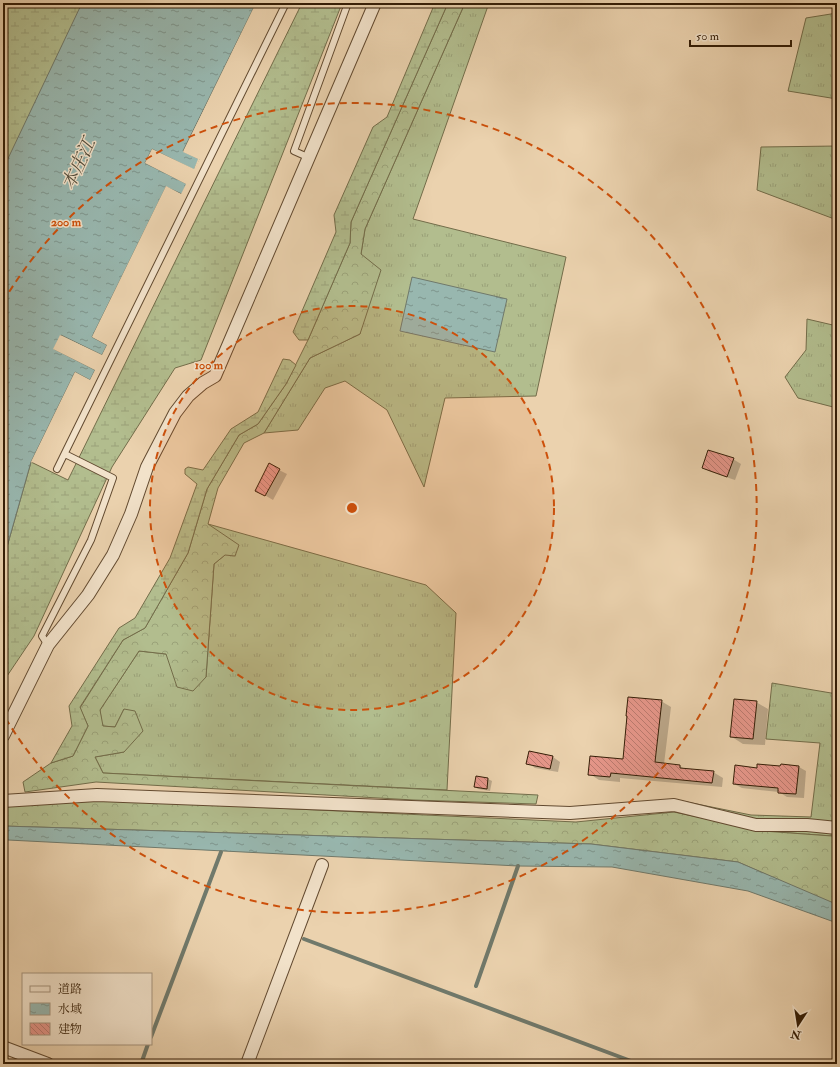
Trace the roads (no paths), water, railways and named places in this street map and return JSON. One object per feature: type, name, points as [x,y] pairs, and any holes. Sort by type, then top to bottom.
[{"type":"street","points":[[3,736],[48,646],[88,595],[113,555],[131,514],[147,467],[175,413],[188,396],[203,383],[215,376],[374,3]]},
{"type":"street","points":[[3,801],[97,795],[570,813],[674,805],[756,824],[807,825],[837,828]]},
{"type":"street","points":[[247,1064],[322,864]]},
{"type":"street","points":[[3,1047],[48,1064]]},
{"type":"lane","points":[[57,469],[286,3]]},
{"type":"lane","points":[[303,155],[294,151],[348,3]]},
{"type":"lane","points":[[48,646],[42,636],[91,540],[113,478],[64,454]]},
{"type":"water","name":"本庄江","points":[[82,3],[256,3],[183,151],[199,159],[194,170],[152,149],[145,163],[187,184],[182,194],[166,187],[92,337],[107,345],[102,355],[61,335],[54,349],[95,370],[90,380],[75,372],[31,462],[3,561],[3,169]]},
{"type":"water","points":[[412,277],[507,299],[495,352],[400,331]]},
{"type":"water","points":[[3,826],[591,844],[738,862],[836,904],[837,923],[748,891],[612,867],[518,866],[8,840],[3,845]]},
{"type":"waterway","points":[[152,1034],[221,852]]},
{"type":"waterway","points":[[476,986],[518,866]]},
{"type":"waterway","points":[[304,939],[639,1064]]},
{"type":"waterway","points":[[141,1064],[148,1045]]}]
